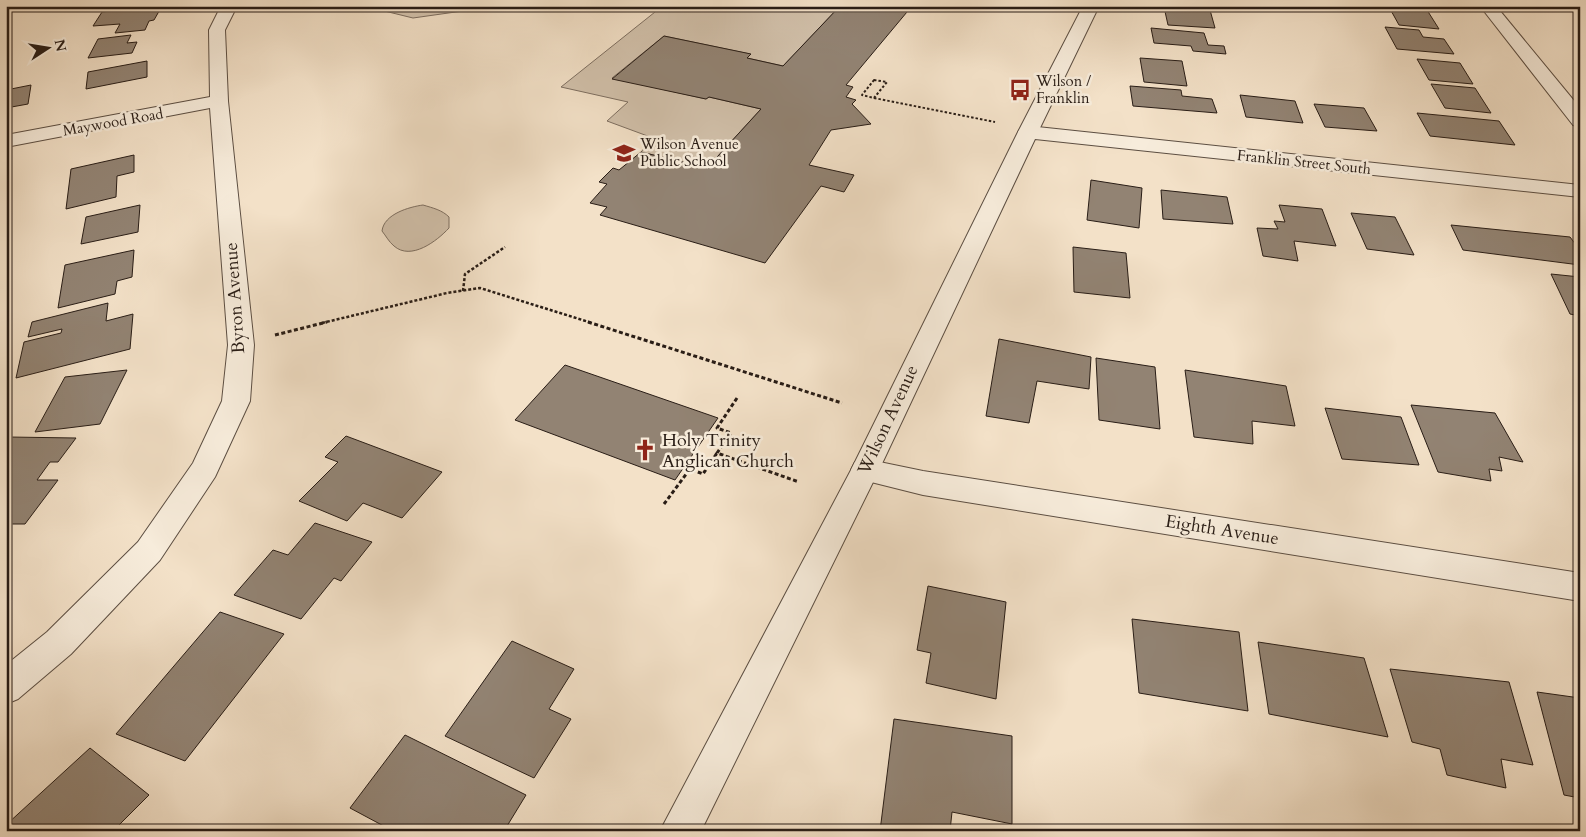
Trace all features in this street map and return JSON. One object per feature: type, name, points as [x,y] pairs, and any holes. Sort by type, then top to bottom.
[{"type":"street","name":"Byron Avenue","points":[[6,687],[59,643],[150,551],[205,469],[236,401],[240,345],[219,101],[217,30],[229,6]]},
{"type":"street","name":"Wilson Avenue","points":[[680,831],[864,470],[1091,6]]},
{"type":"street","points":[[1488,6],[1580,121]]},
{"type":"street","name":"Maywood Road","points":[[6,141],[219,101]]},
{"type":"street","name":"Franklin Street South","points":[[1028,132],[1580,191]]},
{"type":"street","name":"Eighth Avenue","points":[[864,470],[923,482],[1580,587]]},
{"type":"path","points":[[874,98],[887,82],[874,80],[862,95],[874,98],[995,122]]},
{"type":"path","points":[[463,291],[465,274],[505,247]]},
{"type":"path","points":[[240,345],[448,293],[480,288],[842,403]]},
{"type":"path","points":[[664,504],[690,469],[704,474],[731,433],[718,428],[737,398]]},
{"type":"path","points":[[717,453],[799,482]]},
{"type":"shaded area","points":[[364,6],[498,6],[413,18]]},
{"type":"shaded area","points":[[654,6],[840,6],[783,66],[747,58],[750,54],[664,36],[612,78],[761,109],[707,168],[641,152],[653,138],[607,121],[628,102],[561,87],[655,12]]},
{"type":"shaded area","points":[[423,205],[434,208],[449,217],[449,228],[423,248],[408,251],[401,250],[392,244],[382,231],[384,225],[387,220],[398,212]]},
{"type":"building","points":[[162,6],[154,20],[149,21],[145,30],[115,33],[120,24],[93,26],[102,12]]},
{"type":"building","points":[[840,6],[912,6],[846,85],[853,87],[846,97],[856,100],[852,104],[871,124],[831,130],[809,165],[854,175],[844,192],[821,186],[765,263],[600,215],[607,207],[590,203],[607,184],[599,182],[613,168],[619,170],[641,152],[707,168],[761,109],[709,97],[706,99],[612,79],[664,36],[751,54],[747,58],[783,66]]},
{"type":"building","points":[[1164,7],[1210,10],[1215,28],[1168,25]]},
{"type":"building","points":[[1389,7],[1427,10],[1439,29],[1399,25]]},
{"type":"building","points":[[1385,27],[1419,30],[1423,37],[1444,39],[1454,54],[1397,49]]},
{"type":"building","points":[[1151,28],[1204,33],[1208,45],[1224,46],[1226,54],[1193,51],[1191,46],[1154,43]]},
{"type":"building","points":[[131,35],[127,43],[137,42],[132,53],[88,58],[98,39]]},
{"type":"building","points":[[1140,58],[1182,61],[1187,86],[1144,82]]},
{"type":"building","points":[[1417,59],[1460,63],[1473,84],[1429,80]]},
{"type":"building","points":[[147,61],[147,77],[86,89],[88,72]]},
{"type":"building","points":[[1431,84],[1475,88],[1491,113],[1445,108]]},
{"type":"building","points":[[31,85],[28,104],[6,108],[6,90]]},
{"type":"building","points":[[1130,86],[1181,90],[1182,96],[1212,99],[1217,113],[1133,106]]},
{"type":"building","points":[[1240,95],[1295,101],[1303,123],[1246,117]]},
{"type":"building","points":[[1314,104],[1364,108],[1377,131],[1325,127]]},
{"type":"building","points":[[1417,113],[1499,121],[1515,145],[1430,136]]},
{"type":"building","points":[[134,155],[134,172],[117,176],[116,197],[66,209],[71,169]]},
{"type":"building","points":[[1091,180],[1142,188],[1139,228],[1087,220]]},
{"type":"building","points":[[1161,190],[1227,197],[1233,224],[1163,219]]},
{"type":"building","points":[[140,205],[138,232],[81,244],[86,217]]},
{"type":"building","points":[[1279,205],[1322,209],[1336,246],[1294,241],[1298,261],[1263,256],[1257,228],[1278,229],[1274,221],[1285,222]]},
{"type":"building","points":[[1351,213],[1395,217],[1414,255],[1367,249]]},
{"type":"building","points":[[1451,225],[1570,237],[1580,250],[1580,265],[1463,250]]},
{"type":"building","points":[[1073,247],[1126,253],[1130,298],[1074,292]]},
{"type":"building","points":[[134,250],[132,277],[117,281],[115,294],[58,308],[65,265]]},
{"type":"building","points":[[1551,274],[1580,277],[1580,316],[1570,314]]},
{"type":"building","points":[[108,303],[106,321],[133,314],[130,349],[16,378],[24,342],[61,333],[62,329],[28,337],[32,322]]},
{"type":"building","points":[[999,339],[1091,357],[1089,389],[1037,381],[1029,423],[986,416]]},
{"type":"building","points":[[1096,358],[1155,367],[1160,429],[1099,420]]},
{"type":"building","name":"Holy Trinity Anglican Church","points":[[565,365],[718,418],[675,480],[515,420]]},
{"type":"building","points":[[127,370],[100,424],[35,432],[65,377]]},
{"type":"building","points":[[1185,370],[1286,386],[1295,426],[1252,421],[1253,444],[1194,437]]},
{"type":"building","points":[[1411,405],[1495,413],[1523,462],[1499,457],[1502,471],[1489,469],[1491,481],[1438,472]]},
{"type":"building","points":[[1325,408],[1401,417],[1419,465],[1342,459]]},
{"type":"building","points":[[346,436],[442,472],[402,518],[363,503],[347,521],[299,501],[338,462],[325,457]]},
{"type":"building","points":[[9,437],[76,438],[58,462],[50,462],[37,480],[58,480],[25,524],[6,524],[6,441]]},
{"type":"building","points":[[315,523],[372,542],[341,581],[334,578],[301,619],[234,595],[273,550],[288,555]]},
{"type":"building","points":[[928,586],[1006,602],[996,699],[926,683],[931,653],[917,650]]},
{"type":"building","points":[[220,612],[284,634],[185,761],[116,734]]},
{"type":"building","points":[[1132,619],[1239,632],[1248,711],[1139,693]]},
{"type":"building","points":[[512,641],[574,669],[549,709],[571,719],[534,778],[445,736]]},
{"type":"building","points":[[1258,642],[1364,658],[1388,737],[1269,714]]},
{"type":"building","points":[[1390,669],[1509,682],[1533,765],[1501,759],[1506,788],[1447,775],[1440,749],[1412,742]]},
{"type":"building","points":[[1537,692],[1580,698],[1580,798],[1564,795]]},
{"type":"building","points":[[894,719],[1012,736],[1012,824],[952,812],[950,831],[880,831]]},
{"type":"building","points":[[405,735],[526,795],[504,831],[393,831],[350,808]]},
{"type":"building","points":[[90,748],[149,795],[113,831],[6,831],[6,825]]},
{"type":"place","name":"Wilson / Franklin","points":[[1020,90]]},
{"type":"place","name":"Wilson Avenue Public School","points":[[624,153]]},
{"type":"place","name":"Holy Trinity Anglican Church","points":[[645,450]]}]
